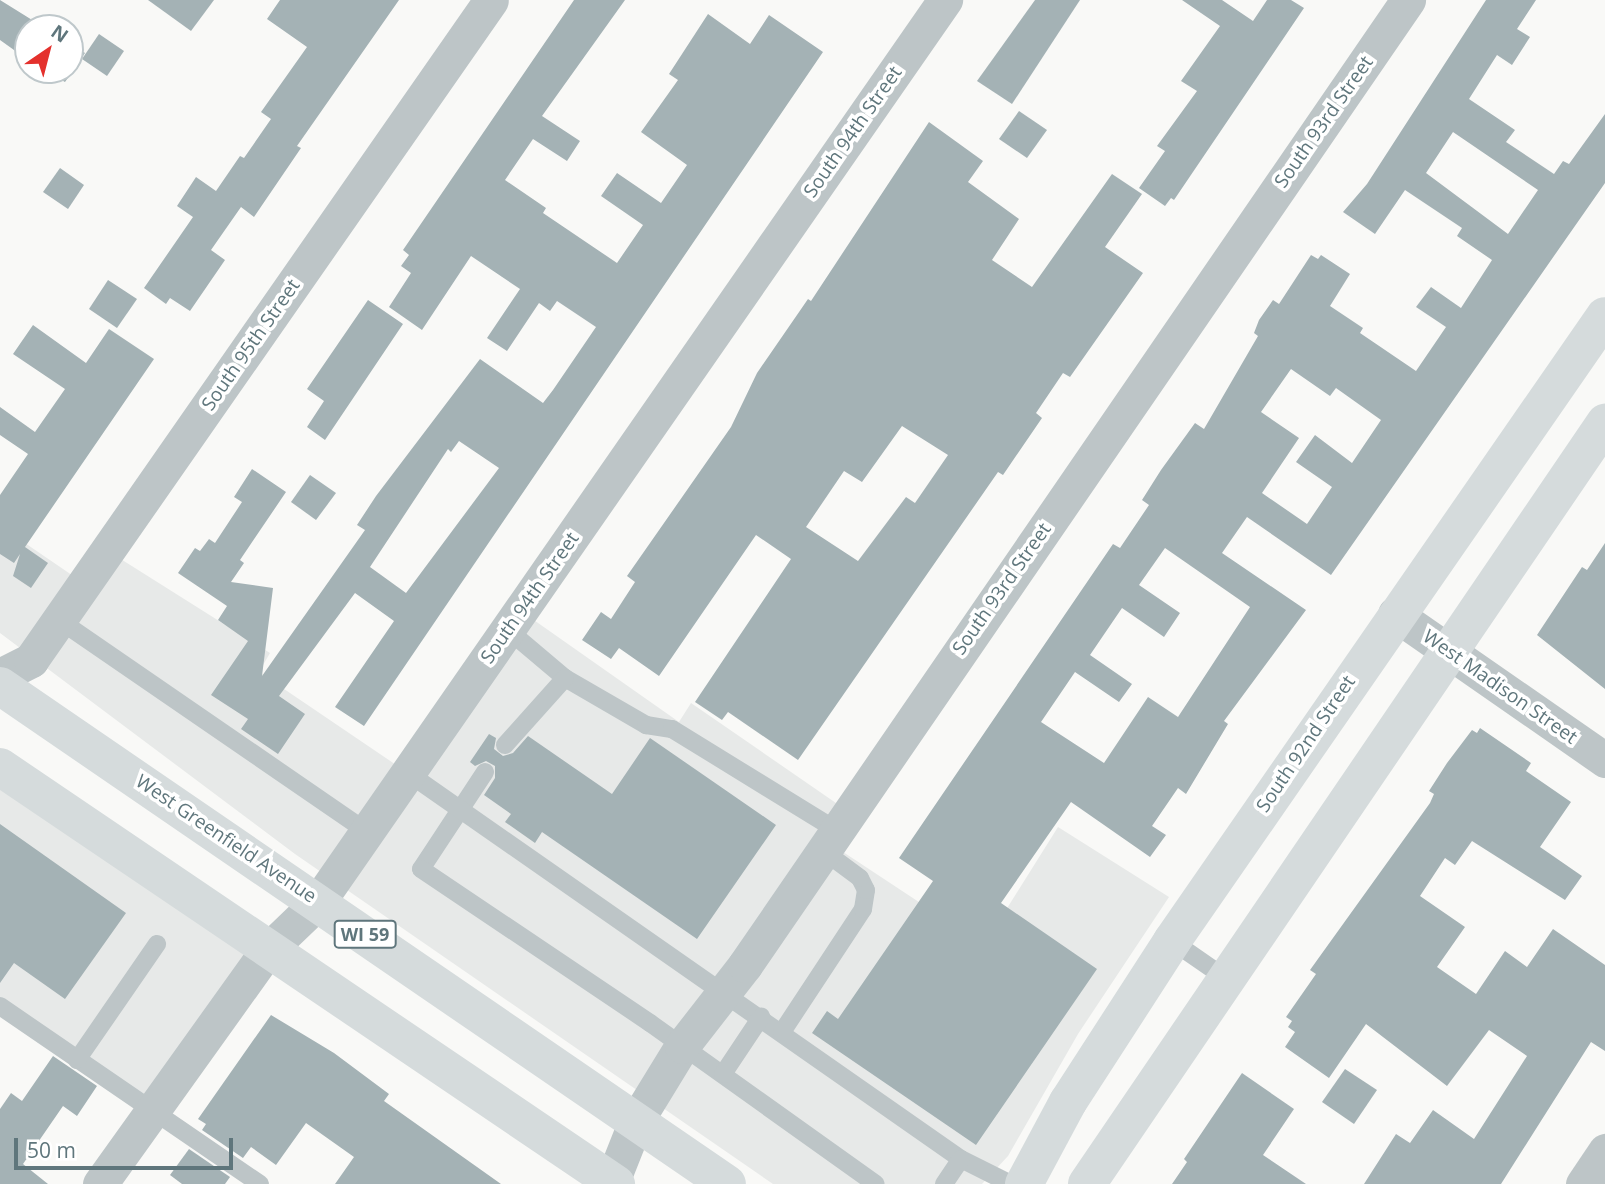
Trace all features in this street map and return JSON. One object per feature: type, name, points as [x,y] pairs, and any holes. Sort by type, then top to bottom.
[{"type":"street","name":"South 95th Street","points":[[0,676],[30,660],[60,620],[491,0]]},
{"type":"street","name":"South 94th Street","points":[[100,1184],[267,951],[318,902],[945,0]]},
{"type":"street","name":"South 93rd Street","points":[[613,1183],[636,1121],[682,1046],[829,840],[1408,0]]},
{"type":"street","name":"South 92nd Street","points":[[1024,1184],[1068,1102],[1172,941],[1395,614],[1605,316]]},
{"type":"street","points":[[1087,1184],[1224,977],[1605,423]]},
{"type":"street","name":"West Madison Street","points":[[1395,614],[1605,760]]},
{"type":"street","name":"West Greenfield Avenue","points":[[0,686],[727,1184]]},
{"type":"street","points":[[0,767],[267,951],[613,1183]]},
{"type":"street","points":[[1583,1184],[1605,1152]]},
{"type":"lane","points":[[60,620],[367,832]]},
{"type":"lane","points":[[508,630],[565,678],[646,725],[672,729],[829,840],[860,878],[866,890],[863,909],[782,1032]]},
{"type":"lane","points":[[505,744],[565,678]]},
{"type":"lane","points":[[485,772],[421,869],[723,1074],[876,1184]]},
{"type":"lane","points":[[408,773],[723,989],[961,1159],[1011,1184]]},
{"type":"lane","points":[[1172,941],[1224,977]]},
{"type":"lane","points":[[78,1060],[157,944]]},
{"type":"lane","points":[[0,1006],[260,1184]]},
{"type":"lane","points":[[723,1074],[761,1017]]},
{"type":"lane","points":[[944,1184],[961,1159]]},
{"type":"shaded area","points":[[0,526],[85,584],[108,551],[270,653],[259,672],[408,773],[521,611],[679,722],[691,703],[849,812],[828,842],[984,945],[1058,827],[1169,897],[1078,1034],[1008,1156],[982,1184],[773,1184],[295,854],[0,633]]},
{"type":"shaded area","points":[[0,767],[267,951],[153,1112],[0,1006]]},
{"type":"building","points":[[0,0],[22,14],[14,14],[14,50],[0,40]]},
{"type":"building","points":[[148,0],[214,0],[191,31]]},
{"type":"building","points":[[280,0],[399,0],[297,146],[301,148],[254,217],[241,207],[211,250],[225,260],[190,311],[170,298],[166,304],[144,288],[193,217],[177,206],[196,177],[216,191],[240,156],[244,158],[271,119],[261,112],[307,47],[267,19]]},
{"type":"building","points":[[574,0],[625,0],[542,116],[580,141],[567,161],[533,139],[505,180],[546,208],[543,213],[617,263],[643,225],[601,196],[617,173],[661,203],[687,165],[641,132],[678,80],[669,74],[708,14],[750,44],[769,15],[823,52],[364,726],[335,707],[394,621],[355,593],[279,696],[305,714],[278,754],[241,729],[248,719],[211,695],[248,641],[218,620],[227,606],[178,573],[195,548],[200,551],[209,539],[215,543],[242,502],[234,497],[252,469],[286,492],[240,560],[244,563],[231,582],[273,588],[262,676],[365,530],[357,525],[376,496],[480,359],[543,403],[596,327],[557,301],[550,311],[539,303],[507,351],[487,338],[520,289],[471,256],[422,330],[389,307],[411,273],[401,266],[409,255],[403,250]],"holes":[[[459,441],[499,468],[406,593],[370,567],[448,449],[451,452]]]},
{"type":"building","points":[[1035,0],[1080,0],[1012,104],[977,81]]},
{"type":"building","points":[[1182,0],[1222,0],[1253,21],[1267,0],[1291,0],[1304,8],[1174,200],[1171,198],[1165,206],[1139,188],[1165,151],[1157,146],[1197,91],[1181,81],[1220,26]]},
{"type":"building","points":[[1486,0],[1536,0],[1517,29],[1530,37],[1512,65],[1497,55],[1469,99],[1515,130],[1506,142],[1554,174],[1563,161],[1569,164],[1605,114],[1605,183],[1331,575],[1247,517],[1222,553],[1306,610],[1224,721],[1228,724],[1186,794],[1178,788],[1152,826],[1166,835],[1150,857],[1071,802],[1001,903],[1097,969],[976,1145],[812,1033],[827,1011],[838,1019],[933,881],[899,858],[1113,544],[1120,548],[1149,505],[1142,500],[1161,470],[1195,423],[1204,429],[1258,336],[1254,333],[1259,320],[1273,300],[1279,304],[1311,255],[1318,259],[1321,255],[1350,274],[1330,306],[1363,328],[1360,333],[1416,371],[1446,327],[1416,307],[1431,287],[1461,308],[1492,260],[1457,236],[1462,228],[1405,190],[1375,234],[1343,212],[1367,184]],"holes":[[[1453,132],[1538,190],[1508,234],[1426,173]],[[1291,369],[1330,396],[1336,388],[1381,420],[1352,463],[1315,435],[1296,462],[1332,487],[1307,524],[1262,493],[1299,438],[1261,412]],[[1165,548],[1250,607],[1178,717],[1148,697],[1104,763],[1041,722],[1075,672],[1119,702],[1132,684],[1090,655],[1122,608],[1164,637],[1180,613],[1139,585]]]},
{"type":"building","points":[[99,34],[124,51],[107,76],[84,60],[84,56]]},
{"type":"building","points":[[1019,111],[1047,130],[1027,158],[999,139]]},
{"type":"building","points":[[929,122],[983,161],[968,182],[1019,219],[992,260],[1032,287],[1112,174],[1142,194],[1105,247],[1143,273],[1070,377],[1063,373],[1036,413],[1042,418],[1003,475],[998,472],[798,760],[728,712],[722,720],[695,702],[791,559],[756,535],[659,676],[619,648],[611,659],[582,640],[601,612],[611,619],[635,582],[627,576],[731,427],[757,373],[808,299],[811,301]],"holes":[[[902,426],[948,455],[915,503],[906,497],[858,561],[806,527],[844,471],[862,482]]]},
{"type":"building","points":[[60,168],[84,185],[68,209],[43,192]]},
{"type":"building","points":[[108,280],[137,299],[117,328],[89,309]]},
{"type":"building","points":[[368,300],[403,324],[325,440],[307,427],[324,401],[307,389]]},
{"type":"building","points":[[33,325],[86,363],[109,329],[154,359],[25,547],[48,563],[31,588],[13,576],[20,554],[14,563],[0,554],[0,495],[28,454],[0,435],[0,407],[35,432],[65,389],[13,354]]},
{"type":"building","points":[[310,475],[336,493],[316,520],[291,502]]},
{"type":"building","points":[[1605,543],[1605,689],[1537,635],[1582,567],[1587,570]]},
{"type":"building","points":[[1480,728],[1531,763],[1526,771],[1571,802],[1540,847],[1582,876],[1565,900],[1472,841],[1455,865],[1445,858],[1420,896],[1465,927],[1437,967],[1476,994],[1505,951],[1527,967],[1553,929],[1605,965],[1605,1051],[1591,1042],[1501,1184],[1364,1184],[1396,1134],[1410,1143],[1433,1110],[1474,1139],[1527,1056],[1489,1030],[1447,1086],[1366,1024],[1329,1078],[1285,1047],[1295,1032],[1288,1027],[1292,1021],[1286,1017],[1316,974],[1310,970],[1430,803],[1434,794],[1429,791],[1447,763],[1472,730],[1477,733]]},
{"type":"building","points":[[489,734],[496,738],[494,749],[503,756],[513,753],[528,736],[612,794],[650,738],[776,825],[697,939],[542,832],[535,843],[505,822],[511,814],[484,795],[495,778],[495,766],[486,761],[475,766],[470,762]]},
{"type":"building","points":[[0,824],[126,913],[65,999],[14,963],[0,983]]},
{"type":"building","points":[[271,1015],[334,1053],[389,1094],[384,1101],[501,1184],[335,1184],[354,1157],[306,1123],[276,1165],[251,1147],[243,1158],[202,1130],[206,1124],[198,1119]]},
{"type":"building","points":[[53,1056],[97,1086],[77,1116],[63,1106],[23,1164],[48,1184],[0,1184],[0,1109],[11,1093],[22,1101]]},
{"type":"building","points":[[1345,1069],[1377,1090],[1354,1124],[1322,1102]]},
{"type":"building","points":[[1242,1073],[1294,1109],[1263,1155],[1306,1184],[1172,1184],[1187,1162],[1184,1159]]},
{"type":"building","points":[[189,1149],[230,1177],[225,1184],[182,1184],[170,1175]]}]
